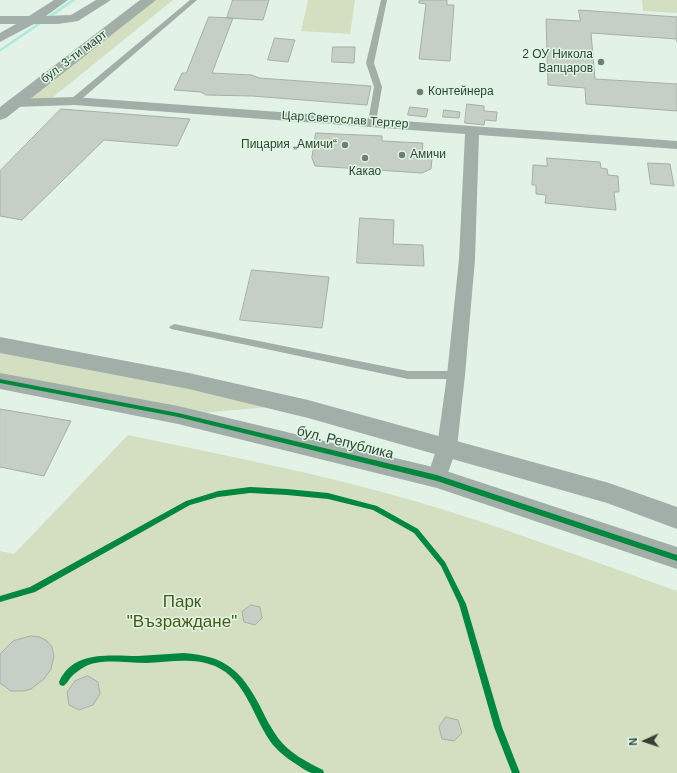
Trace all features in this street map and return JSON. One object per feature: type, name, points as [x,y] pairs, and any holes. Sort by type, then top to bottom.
[{"type":"street","points":[[0,38],[34,20],[62,0]]},
{"type":"street","name":"бул. 3-ти март","points":[[0,115],[149,0]]},
{"type":"street","points":[[0,20],[52,20],[74,18],[111,2]]},
{"type":"street","name":"бул. 3-ти март","points":[[92,24],[111,2]]},
{"type":"street","name":"Цар Светослав Тертер","points":[[14,103],[74,101],[677,145]]},
{"type":"street","points":[[437,478],[447,447],[456,375],[467,259],[472,129]]},
{"type":"street","name":"бул. Република","points":[[0,345],[189,381],[308,408],[609,493],[677,518]]},
{"type":"street","name":"бул. Република","points":[[0,381],[178,415],[437,478],[677,558]]},
{"type":"lane","points":[[74,101],[194,0]]},
{"type":"lane","points":[[372,122],[378,87],[370,63],[384,0]]},
{"type":"lane","points":[[174,327],[408,375],[456,375]]},
{"type":"green space","points":[[149,0],[173,0],[47,102],[14,103]]},
{"type":"green space","points":[[308,0],[355,0],[350,34],[301,31]]},
{"type":"green space","points":[[642,0],[677,0],[677,13],[643,11]]},
{"type":"green space","points":[[0,345],[281,406],[178,415],[0,381]]},
{"type":"green space","name":"Парк \"Възраждане\"","points":[[128,435],[234,457],[376,490],[445,510],[512,532],[677,591],[677,773],[0,773],[0,551],[14,554]]},
{"type":"building","points":[[233,0],[269,0],[263,20],[227,18]]},
{"type":"building","points":[[420,0],[447,0],[447,5],[454,5],[450,61],[419,59],[426,4],[419,3]]},
{"type":"building","points":[[579,10],[677,17],[677,39],[591,33],[595,79],[677,84],[677,111],[586,104],[585,88],[548,85],[546,19],[580,21]]},
{"type":"building","points":[[209,17],[233,18],[212,73],[252,75],[259,78],[371,86],[367,105],[252,96],[206,95],[201,92],[174,90],[182,73],[186,73]]},
{"type":"building","points":[[275,38],[295,40],[288,62],[268,60]]},
{"type":"building","points":[[333,47],[355,47],[354,63],[332,62]]},
{"type":"building","points":[[467,104],[484,106],[484,111],[497,112],[496,121],[485,120],[484,125],[465,123]]},
{"type":"building","points":[[410,107],[428,109],[426,117],[408,115]]},
{"type":"building","points":[[61,109],[190,119],[177,146],[104,140],[22,220],[0,216],[0,171]]},
{"type":"building","points":[[444,110],[460,112],[459,118],[443,117]]},
{"type":"building","points":[[316,133],[382,136],[382,141],[423,143],[422,152],[432,159],[431,169],[422,173],[315,166],[312,158]]},
{"type":"building","points":[[547,158],[600,162],[601,168],[607,169],[608,175],[618,176],[619,192],[614,192],[616,210],[545,203],[546,195],[536,194],[536,185],[532,185],[533,165],[547,166]]},
{"type":"building","points":[[648,163],[670,164],[674,186],[651,184]]},
{"type":"building","points":[[360,218],[394,220],[393,244],[423,245],[424,266],[357,263]]},
{"type":"building","points":[[252,270],[329,277],[322,328],[240,320]]},
{"type":"building","points":[[0,409],[71,421],[44,476],[0,467]]},
{"type":"building","points":[[251,605],[260,607],[262,618],[255,625],[244,622],[242,612]]},
{"type":"building","points":[[31,636],[40,637],[47,641],[52,647],[54,656],[51,669],[44,679],[31,689],[24,691],[11,691],[0,683],[0,654],[13,641]]},
{"type":"building","points":[[88,676],[98,682],[100,694],[93,705],[79,710],[69,705],[67,692],[75,681]]},
{"type":"building","points":[[446,717],[458,720],[462,733],[454,741],[442,739],[439,727]]},
{"type":"waterway","points":[[0,51],[74,0]]},
{"type":"cycle path","points":[[0,381],[178,415],[437,478],[677,558]]},
{"type":"cycle path","points":[[0,599],[32,590],[188,503],[218,494],[250,490],[287,492],[328,496],[375,508],[416,531],[443,564],[462,604],[498,727],[516,773]]},
{"type":"cycle path","points":[[63,682],[69,674],[83,663],[99,659],[173,657],[206,659],[228,669],[245,687],[276,742],[296,760],[320,773]]},
{"type":"place","name":"2 ОУ Никола Вапцаров","points":[[601,62]]},
{"type":"place","name":"Контейнера","points":[[420,92]]},
{"type":"place","name":"Пицария „Амичи“","points":[[345,145]]},
{"type":"place","name":"Амичи","points":[[402,155]]},
{"type":"place","name":"Какао","points":[[365,158]]}]
